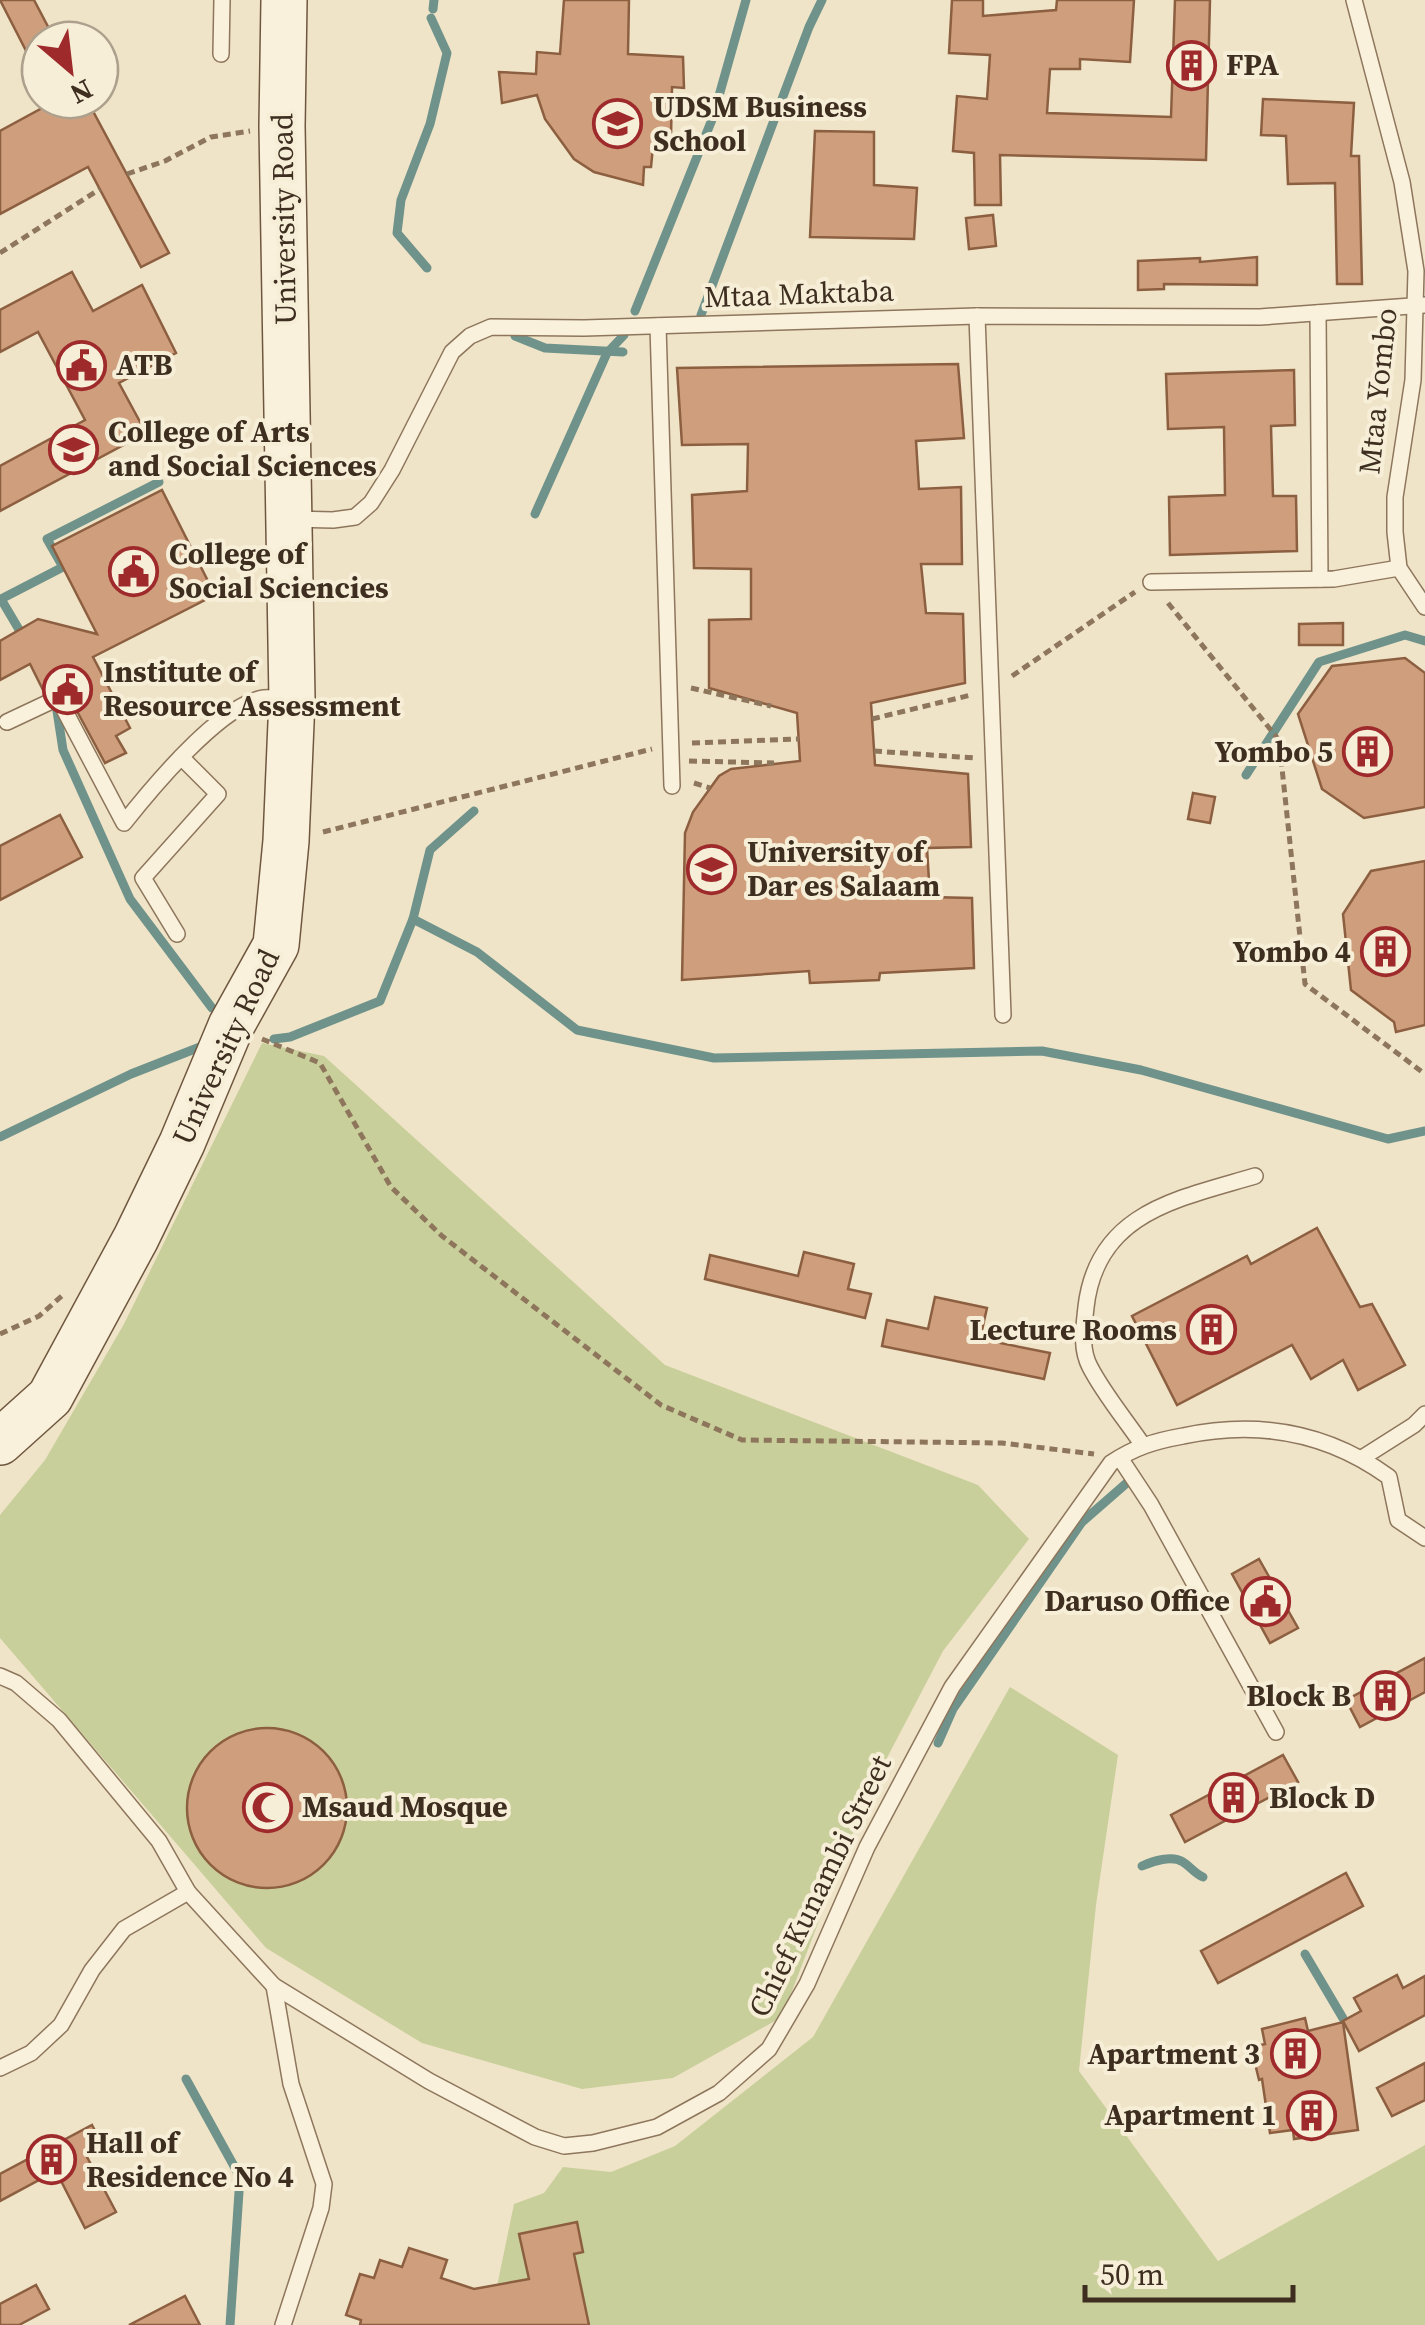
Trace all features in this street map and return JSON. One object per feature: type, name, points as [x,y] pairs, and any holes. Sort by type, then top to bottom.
[{"type":"street","name":"University Road","points":[[0,1442],[50,1397],[136,1238],[182,1143],[231,1026],[276,945],[286,841],[292,699],[282,126],[284,0]]},
{"type":"lane","points":[[221,54],[222,0]]},
{"type":"lane","name":"Mtaa Yombo","points":[[1354,0],[1402,182],[1416,271],[1420,306],[1395,498],[1400,568],[1425,607]]},
{"type":"lane","name":"Mtaa Maktaba","points":[[287,519],[355,517],[371,503],[452,352],[470,336],[491,327],[976,316],[1260,317],[1420,306]]},
{"type":"lane","points":[[1318,313],[1320,579]]},
{"type":"lane","points":[[976,316],[1003,1015]]},
{"type":"lane","points":[[658,326],[672,786]]},
{"type":"lane","points":[[1150,582],[1320,579],[1400,568]]},
{"type":"lane","points":[[7,722],[58,698],[124,823],[164,772],[219,722],[261,698],[292,699]]},
{"type":"lane","points":[[176,934],[143,878],[218,794],[182,757]]},
{"type":"lane","points":[[1142,1444],[1090,1367],[1083,1349],[1094,1270],[1105,1248],[1154,1208],[1255,1176]]},
{"type":"lane","points":[[1362,1458],[1425,1414]]},
{"type":"lane","name":"Chief Kunambi Street","points":[[0,1676],[16,1683],[59,1720],[106,1773],[159,1841],[188,1892],[274,1986],[429,2081],[535,2138],[564,2146],[657,2127],[719,2093],[769,2049],[807,1984],[867,1848],[952,1686],[1120,1458],[1142,1444],[1206,1431],[1252,1427],[1314,1439],[1362,1458],[1389,1478],[1398,1520],[1425,1538]]},
{"type":"lane","points":[[1120,1458],[1151,1506],[1276,1732]]},
{"type":"lane","points":[[0,2068],[31,2052],[61,2025],[92,1970],[124,1929],[188,1892]]},
{"type":"lane","points":[[274,1986],[291,2084],[324,2184],[322,2208],[283,2325]]},
{"type":"path","points":[[127,174],[211,137],[282,126]]},
{"type":"path","points":[[0,253],[100,190]]},
{"type":"path","points":[[872,719],[992,690],[1150,582],[1280,740],[1304,984],[1425,1074]]},
{"type":"path","points":[[668,683],[770,706]]},
{"type":"path","points":[[286,841],[671,752],[799,739]]},
{"type":"path","points":[[874,751],[994,759]]},
{"type":"path","points":[[671,752],[774,763]]},
{"type":"path","points":[[231,1026],[320,1064],[391,1187],[485,1272],[661,1404],[742,1440],[1002,1443],[1120,1458]]},
{"type":"green space","points":[[262,1043],[324,1056],[665,1365],[978,1485],[1029,1539],[943,1651],[867,1796],[782,2017],[673,2078],[582,2089],[422,2043],[266,1948],[0,1638],[0,1515],[45,1460],[124,1324]]},
{"type":"green space","points":[[1010,1687],[1118,1755],[1096,1905],[1079,2071],[1218,2261],[1425,2145],[1425,2325],[489,2325],[514,2204],[544,2193],[563,2167],[611,2172],[675,2146],[813,2037]]},
{"type":"building","points":[[0,0],[34,0],[44,20],[20,20],[20,39]]},
{"type":"building","points":[[564,0],[629,0],[628,54],[683,57],[684,88],[672,87],[671,137],[654,136],[651,167],[644,167],[643,185],[594,172],[574,159],[545,119],[537,95],[502,103],[499,72],[536,74],[537,52],[560,54]]},
{"type":"building","points":[[952,0],[983,0],[983,16],[1056,10],[1057,0],[1134,0],[1130,62],[1080,59],[1080,69],[1050,69],[1047,113],[1171,117],[1175,0],[1210,0],[1206,160],[1000,155],[1001,205],[975,205],[974,153],[953,151],[957,96],[987,99],[990,55],[949,53]]},
{"type":"building","points":[[1263,99],[1354,103],[1351,156],[1359,156],[1362,284],[1337,284],[1335,183],[1288,184],[1286,136],[1261,135]]},
{"type":"building","points":[[20,120],[98,120],[169,253],[141,267],[88,167],[0,214],[0,131]]},
{"type":"building","points":[[815,131],[874,132],[874,185],[917,188],[914,239],[810,237]]},
{"type":"building","points":[[993,215],[996,246],[969,249],[966,218]]},
{"type":"building","points":[[1257,257],[1257,285],[1164,284],[1164,289],[1138,290],[1138,261],[1200,258],[1200,262]]},
{"type":"building","points":[[72,272],[93,311],[142,285],[176,353],[119,383],[146,433],[0,511],[0,466],[85,420],[38,332],[0,352],[0,310]]},
{"type":"building","points":[[958,364],[964,438],[916,441],[919,489],[961,487],[962,564],[921,564],[926,613],[963,614],[965,683],[871,703],[875,765],[968,774],[971,847],[927,848],[930,897],[972,898],[974,968],[880,973],[879,980],[810,983],[809,971],[682,980],[685,833],[693,812],[719,776],[731,769],[800,761],[797,713],[709,688],[709,620],[751,619],[751,569],[694,568],[692,495],[747,491],[748,444],[682,445],[677,368]]},
{"type":"building","points":[[1294,370],[1295,425],[1271,426],[1273,496],[1296,496],[1297,551],[1170,555],[1169,497],[1225,495],[1224,427],[1168,429],[1166,374]]},
{"type":"building","name":"College of Social Sciencies","points":[[162,490],[215,595],[93,657],[130,728],[116,736],[126,753],[105,763],[65,689],[44,692],[30,664],[0,680],[0,641],[38,619],[97,634],[52,546]]},
{"type":"building","points":[[1343,623],[1343,645],[1299,645],[1299,624]]},
{"type":"building","name":"Yombo 5","points":[[1405,658],[1425,673],[1425,807],[1364,818],[1322,789],[1298,714],[1332,666]]},
{"type":"building","points":[[1193,793],[1215,797],[1210,823],[1188,819]]},
{"type":"building","points":[[60,815],[82,857],[0,900],[0,846]]},
{"type":"building","name":"Yombo 4","points":[[1425,861],[1425,1025],[1396,1032],[1394,1022],[1351,990],[1343,914],[1371,871]]},
{"type":"building","points":[[1317,1228],[1360,1307],[1372,1304],[1405,1365],[1358,1390],[1343,1360],[1311,1379],[1292,1345],[1177,1405],[1132,1316],[1247,1256],[1251,1264]]},
{"type":"building","points":[[804,1252],[854,1264],[848,1289],[871,1294],[865,1318],[705,1279],[710,1255],[798,1276]]},
{"type":"building","points":[[935,1297],[987,1308],[980,1339],[1050,1353],[1044,1379],[882,1346],[887,1320],[928,1329]]},
{"type":"building","name":"Daruso Office","points":[[1259,1559],[1298,1628],[1270,1643],[1232,1574]]},
{"type":"building","name":"Block B","points":[[1425,1658],[1425,1692],[1360,1727],[1346,1700]]},
{"type":"building","name":"Msaud Mosque","points":[[267,1728],[298,1734],[324,1751],[341,1777],[347,1808],[341,1839],[324,1865],[298,1882],[267,1888],[236,1882],[210,1865],[193,1839],[187,1808],[193,1777],[210,1751],[236,1734]]},
{"type":"building","name":"Block D","points":[[1283,1755],[1298,1782],[1185,1842],[1171,1815]]},
{"type":"building","points":[[1346,1873],[1363,1906],[1218,1983],[1201,1951]]},
{"type":"building","points":[[1397,1975],[1403,1988],[1425,1976],[1425,2015],[1359,2051],[1343,2021],[1361,2011],[1354,1998]]},
{"type":"building","points":[[1305,2018],[1308,2031],[1343,2022],[1358,2130],[1294,2139],[1293,2130],[1270,2133],[1262,2079],[1259,2080],[1251,2047],[1265,2044],[1262,2029]]},
{"type":"building","points":[[1425,2063],[1425,2100],[1392,2116],[1377,2088]]},
{"type":"building","points":[[92,2125],[103,2146],[86,2155],[116,2212],[85,2228],[56,2171],[0,2201],[0,2174]]},
{"type":"building","points":[[577,2222],[583,2252],[574,2254],[589,2325],[360,2325],[361,2320],[346,2315],[360,2274],[374,2278],[380,2260],[402,2267],[409,2248],[447,2260],[441,2278],[474,2289],[529,2279],[519,2234]]},
{"type":"building","points":[[36,2285],[49,2309],[19,2325],[0,2325],[0,2304]]},
{"type":"building","points":[[185,2296],[200,2325],[129,2325]]},
{"type":"waterway","points":[[433,9],[434,0]]},
{"type":"waterway","points":[[635,311],[713,117],[746,0]]},
{"type":"waterway","points":[[701,315],[822,0]]},
{"type":"waterway","points":[[427,268],[397,233],[401,200],[430,124],[447,53],[431,18]]},
{"type":"waterway","points":[[535,514],[607,353],[624,335]]},
{"type":"waterway","points":[[515,336],[545,348],[623,352]]},
{"type":"waterway","points":[[24,638],[1,599],[63,567],[47,539],[159,482]]},
{"type":"waterway","points":[[1246,775],[1319,662],[1405,635],[1425,641]]},
{"type":"waterway","points":[[57,711],[63,750],[130,899],[212,1008]]},
{"type":"waterway","points":[[274,1039],[290,1037],[380,1001],[413,919],[430,850],[474,811]]},
{"type":"waterway","points":[[413,919],[477,952],[577,1030],[714,1058],[1042,1051],[1141,1070],[1388,1139],[1425,1131]]},
{"type":"waterway","points":[[0,1137],[131,1074],[205,1045]]},
{"type":"waterway","points":[[938,1743],[953,1709],[1082,1522],[1129,1481]]},
{"type":"waterway","points":[[1142,1866],[1174,1859],[1203,1877]]},
{"type":"waterway","points":[[1305,1954],[1344,2020]]},
{"type":"waterway","points":[[186,2079],[240,2177],[230,2325]]},
{"type":"place","name":"FPA","points":[[1191,65]]},
{"type":"place","name":"UDSM Business School","points":[[618,124]]},
{"type":"place","name":"ATB","points":[[81,365]]},
{"type":"place","name":"College of Arts and Social Sciences","points":[[73,449]]},
{"type":"place","name":"College of Social Sciencies","points":[[134,571]]},
{"type":"place","name":"Institute of Resource Assessment","points":[[68,689]]},
{"type":"place","name":"Yombo 5","points":[[1368,752]]},
{"type":"place","name":"University of Dar es Salaam","points":[[712,869]]},
{"type":"place","name":"Yombo 4","points":[[1386,952]]},
{"type":"place","name":"Lecture Rooms","points":[[1212,1330]]},
{"type":"place","name":"Daruso Office","points":[[1265,1601]]},
{"type":"place","name":"Block B","points":[[1386,1696]]},
{"type":"place","name":"Block D","points":[[1234,1798]]},
{"type":"place","name":"Msaud Mosque","points":[[267,1807]]},
{"type":"place","name":"Apartment 3","points":[[1295,2054]]},
{"type":"place","name":"Apartment 1","points":[[1312,2115]]},
{"type":"place","name":"Hall of Residence No 4","points":[[51,2160]]}]
